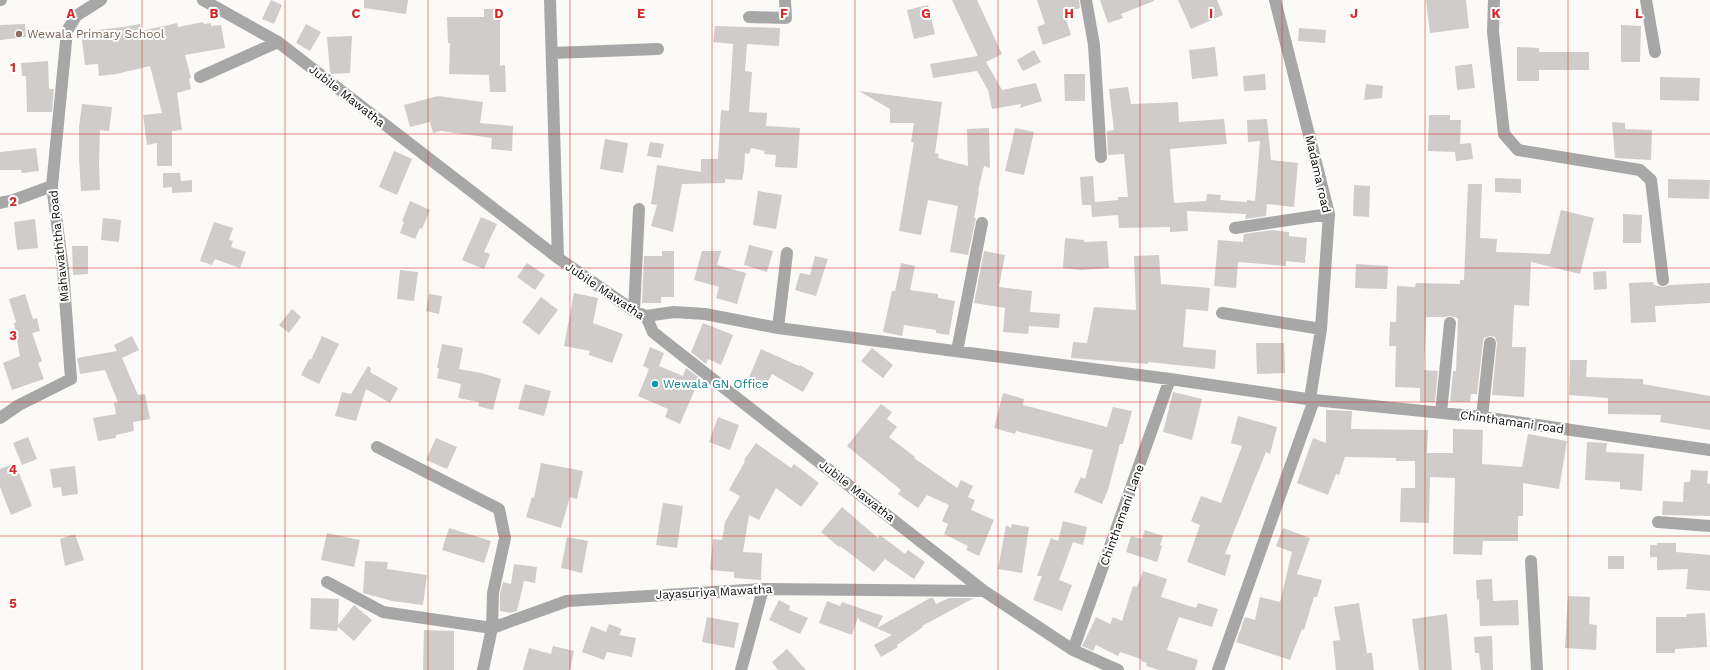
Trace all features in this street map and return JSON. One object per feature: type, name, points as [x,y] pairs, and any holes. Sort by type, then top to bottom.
[{"type":"street","name":"Mahawaththa Road","points":[[0,418],[19,405],[71,379],[63,269],[52,186],[67,31],[76,16],[101,0]]},
{"type":"street","name":"Jubile Mawatha","points":[[203,0],[278,42],[558,258],[634,312],[646,316],[653,332],[984,590],[1073,650],[1118,670]]},
{"type":"street","points":[[550,0],[558,258]]},
{"type":"street","points":[[749,16],[786,18],[785,0]]},
{"type":"street","points":[[1086,0],[1094,45],[1101,157]]},
{"type":"street","name":"Madama road","points":[[1218,670],[1312,400],[1321,329],[1329,214],[1275,0]]},
{"type":"street","points":[[1494,0],[1492,32],[1504,134],[1518,150],[1640,170],[1651,180],[1663,280]]},
{"type":"street","points":[[1646,0],[1655,52]]},
{"type":"street","points":[[200,77],[278,42]]},
{"type":"street","points":[[552,53],[658,49]]},
{"type":"street","points":[[0,203],[14,200],[52,186]]},
{"type":"street","points":[[634,312],[639,209]]},
{"type":"street","points":[[1235,228],[1329,214]]},
{"type":"street","points":[[957,351],[982,223]]},
{"type":"street","points":[[778,328],[787,253]]},
{"type":"street","name":"Chinthamani road","points":[[646,316],[674,312],[705,314],[778,328],[1170,379],[1312,400],[1482,417],[1710,450]]},
{"type":"street","points":[[1222,312],[1321,329]]},
{"type":"street","points":[[1441,412],[1450,323]]},
{"type":"street","points":[[1482,417],[1490,344]]},
{"type":"street","name":"Chinthamani Lane","points":[[1073,650],[1170,379]]},
{"type":"street","points":[[377,447],[499,509],[505,538],[493,593],[492,628],[483,670]]},
{"type":"street","points":[[1658,522],[1710,526]]},
{"type":"street","points":[[1531,561],[1537,670]]},
{"type":"street","points":[[327,582],[383,612],[492,628]]},
{"type":"street","points":[[741,670],[763,589]]},
{"type":"street","name":"Jayasuriya Mawatha","points":[[492,628],[567,601],[763,589],[984,590]]},
{"type":"building","points":[[271,0],[282,5],[274,24],[262,19]]},
{"type":"building","points":[[364,0],[408,0],[406,14],[364,8]]},
{"type":"building","points":[[952,0],[977,0],[1002,54],[986,62],[1002,90],[1036,83],[1042,101],[1020,108],[1021,104],[992,109],[988,90],[977,71],[933,78],[930,64],[978,56]]},
{"type":"building","points":[[1037,0],[1079,0],[1080,8],[1064,13],[1071,35],[1043,45],[1037,27],[1045,24]]},
{"type":"building","points":[[1100,0],[1154,1],[1121,14],[1123,18],[1108,23]]},
{"type":"building","points":[[1178,0],[1217,0],[1223,15],[1191,29]]},
{"type":"building","points":[[1426,0],[1466,0],[1469,28],[1430,33]]},
{"type":"building","points":[[928,5],[935,34],[914,39],[907,10]]},
{"type":"building","points":[[484,9],[500,9],[500,66],[505,65],[506,92],[490,92],[489,75],[449,74],[450,43],[448,43],[447,17],[484,17]]},
{"type":"building","points":[[203,22],[204,24],[211,23],[211,26],[221,25],[225,48],[185,55],[191,78],[189,79],[191,89],[177,93],[182,130],[172,131],[172,166],[157,166],[157,143],[147,145],[143,115],[162,113],[150,66],[116,74],[99,76],[98,64],[85,65],[81,32],[140,24],[141,31],[177,23],[178,27]]},
{"type":"building","points":[[25,24],[26,37],[0,40],[0,25]]},
{"type":"building","points":[[306,24],[321,32],[310,51],[296,43]]},
{"type":"building","points":[[1621,25],[1641,26],[1640,62],[1621,62]]},
{"type":"building","points":[[715,26],[780,28],[779,46],[747,44],[745,71],[752,72],[749,112],[767,113],[766,126],[800,128],[797,168],[775,167],[776,155],[764,154],[765,151],[751,148],[749,154],[745,153],[742,180],[725,179],[725,183],[682,184],[673,232],[651,226],[657,205],[651,204],[657,165],[701,172],[701,159],[718,159],[721,110],[729,111],[733,44],[713,42]]},
{"type":"building","points":[[1299,28],[1326,30],[1325,43],[1298,41]]},
{"type":"building","points":[[352,36],[350,73],[332,74],[330,72],[327,37]]},
{"type":"building","points":[[1215,47],[1218,76],[1192,79],[1189,50]]},
{"type":"building","points":[[1517,47],[1539,48],[1539,52],[1589,52],[1589,70],[1539,70],[1539,81],[1517,81]]},
{"type":"building","points":[[1034,50],[1041,62],[1023,71],[1017,60]]},
{"type":"building","points":[[48,61],[49,89],[54,89],[52,112],[27,112],[26,76],[22,76],[21,63]]},
{"type":"building","points":[[1472,64],[1475,88],[1457,90],[1455,66]]},
{"type":"building","points":[[1064,74],[1085,74],[1085,101],[1065,101]]},
{"type":"building","points":[[1265,74],[1266,90],[1244,91],[1243,76]]},
{"type":"building","points":[[1660,77],[1700,78],[1699,101],[1660,100]]},
{"type":"building","points":[[1366,84],[1383,86],[1382,98],[1364,100]]},
{"type":"building","points":[[1128,87],[1131,104],[1178,102],[1179,122],[1224,119],[1227,144],[1170,149],[1174,203],[1206,201],[1207,194],[1221,195],[1220,200],[1247,202],[1247,200],[1255,201],[1260,141],[1248,142],[1247,120],[1267,119],[1271,160],[1298,163],[1294,207],[1267,204],[1266,216],[1245,219],[1246,214],[1187,211],[1188,231],[1170,232],[1170,227],[1119,228],[1118,215],[1092,217],[1091,205],[1082,205],[1080,177],[1093,176],[1095,202],[1118,200],[1118,197],[1128,197],[1124,154],[1108,155],[1107,131],[1114,130],[1109,89]]},
{"type":"building","points":[[859,91],[942,102],[935,153],[939,154],[938,158],[968,166],[967,129],[989,128],[990,168],[984,166],[978,191],[974,218],[976,218],[968,255],[950,252],[958,206],[928,200],[921,235],[899,231],[914,142],[911,142],[914,123],[890,123],[890,109]]},
{"type":"building","points":[[438,96],[483,102],[480,123],[513,126],[512,151],[491,149],[492,138],[441,131],[433,133],[430,122],[410,127],[404,105]]},
{"type":"building","points":[[82,104],[112,107],[109,131],[100,130],[100,190],[81,191],[79,127]]},
{"type":"building","points":[[1429,115],[1450,115],[1450,120],[1461,120],[1460,144],[1471,143],[1473,159],[1456,161],[1455,152],[1428,151]]},
{"type":"building","points":[[1612,122],[1625,123],[1625,129],[1652,130],[1651,160],[1615,158]]},
{"type":"building","points":[[1015,128],[1034,132],[1024,175],[1005,171]]},
{"type":"building","points":[[605,139],[628,143],[623,173],[600,169]]},
{"type":"building","points":[[650,142],[664,144],[661,158],[647,156]]},
{"type":"building","points":[[36,148],[39,171],[22,173],[21,170],[0,170],[0,152]]},
{"type":"building","points":[[394,151],[412,159],[397,195],[379,187]]},
{"type":"building","points":[[163,173],[180,173],[181,181],[192,180],[192,192],[172,193],[172,187],[163,188]]},
{"type":"building","points":[[1495,178],[1521,179],[1521,193],[1495,192]]},
{"type":"building","points":[[1668,179],[1710,180],[1709,199],[1668,198]]},
{"type":"building","points":[[1468,184],[1482,184],[1480,238],[1497,239],[1496,252],[1550,254],[1561,210],[1594,218],[1580,274],[1531,262],[1529,306],[1514,305],[1512,347],[1526,347],[1524,397],[1492,395],[1497,343],[1495,337],[1490,336],[1484,338],[1483,342],[1477,394],[1471,394],[1470,402],[1450,402],[1453,371],[1456,371],[1458,318],[1450,316],[1426,317],[1424,370],[1438,371],[1435,402],[1420,402],[1420,388],[1395,387],[1396,346],[1389,346],[1390,322],[1396,322],[1397,286],[1415,287],[1416,283],[1460,284],[1460,280],[1464,280]]},
{"type":"building","points":[[1354,185],[1370,186],[1369,217],[1353,216]]},
{"type":"building","points":[[758,191],[782,195],[776,229],[753,225]]},
{"type":"building","points":[[410,201],[430,210],[422,229],[420,228],[415,239],[400,233],[404,222],[402,221]]},
{"type":"building","points":[[1623,214],[1642,215],[1641,243],[1623,243]]},
{"type":"building","points":[[481,217],[497,224],[484,252],[490,254],[484,269],[462,260]]},
{"type":"building","points":[[103,218],[121,220],[119,242],[101,240]]},
{"type":"building","points":[[35,219],[38,248],[17,250],[14,222]]},
{"type":"building","points":[[214,222],[233,228],[229,240],[233,241],[231,247],[246,252],[240,268],[215,259],[212,265],[200,261]]},
{"type":"building","points":[[1272,230],[1289,232],[1289,236],[1307,238],[1305,263],[1286,261],[1286,266],[1238,262],[1236,288],[1214,286],[1218,240],[1243,242],[1244,234]]},
{"type":"building","points":[[1065,238],[1084,240],[1084,242],[1107,241],[1109,268],[1081,270],[1063,268]]},
{"type":"building","points":[[749,245],[773,251],[767,272],[744,265]]},
{"type":"building","points":[[72,246],[88,246],[88,274],[73,275]]},
{"type":"building","points":[[662,251],[674,251],[674,297],[661,297],[661,303],[642,303],[644,256],[662,256]]},
{"type":"building","points":[[702,251],[721,251],[717,265],[746,273],[737,304],[716,298],[719,287],[694,280]]},
{"type":"building","points":[[984,251],[1005,255],[999,287],[1032,291],[1030,312],[1060,314],[1059,328],[1029,326],[1028,334],[1003,332],[1005,308],[974,303]]},
{"type":"building","points":[[1159,255],[1161,284],[1210,288],[1208,311],[1186,309],[1183,347],[1216,350],[1215,369],[1148,362],[1148,364],[1071,358],[1073,342],[1087,343],[1094,307],[1136,310],[1134,256]]},
{"type":"building","points":[[815,256],[828,259],[816,296],[795,290],[800,273],[810,275]]},
{"type":"building","points":[[527,263],[545,275],[535,290],[517,277]]},
{"type":"building","points":[[901,263],[915,266],[910,290],[938,294],[938,298],[955,301],[949,335],[936,333],[936,330],[904,325],[902,336],[883,332],[892,291],[895,291]]},
{"type":"building","points":[[1356,264],[1388,266],[1387,289],[1355,288]]},
{"type":"building","points":[[400,270],[418,272],[414,301],[397,299]]},
{"type":"building","points":[[1606,271],[1607,289],[1594,290],[1593,272]]},
{"type":"building","points":[[1653,282],[1654,285],[1664,287],[1669,285],[1710,283],[1710,303],[1655,306],[1656,322],[1631,323],[1629,283]]},
{"type":"building","points":[[574,293],[598,298],[593,323],[623,334],[612,363],[589,355],[590,351],[564,346]]},
{"type":"building","points":[[25,294],[33,319],[37,318],[40,331],[32,333],[42,361],[38,363],[44,379],[12,390],[3,363],[20,356],[14,323],[16,322],[9,299]]},
{"type":"building","points":[[429,294],[442,296],[439,314],[426,311]]},
{"type":"building","points":[[541,297],[558,310],[539,335],[522,322]]},
{"type":"building","points":[[292,309],[301,317],[289,333],[279,325]]},
{"type":"building","points":[[703,323],[733,335],[721,365],[708,359],[706,364],[691,352]]},
{"type":"building","points":[[132,336],[139,350],[122,358],[138,395],[145,394],[150,419],[133,422],[134,431],[116,435],[116,438],[98,441],[93,418],[116,414],[114,403],[118,402],[105,370],[80,374],[77,358],[117,351],[114,345]]},
{"type":"building","points":[[322,336],[339,344],[319,384],[301,375],[309,359],[311,360]]},
{"type":"building","points":[[1256,343],[1284,343],[1285,373],[1257,374]]},
{"type":"building","points":[[442,344],[463,348],[459,369],[481,373],[501,379],[493,410],[478,406],[479,402],[458,398],[461,384],[437,378],[439,368],[437,368]]},
{"type":"building","points":[[650,347],[664,353],[659,366],[683,376],[686,368],[700,378],[680,424],[665,417],[668,409],[638,396],[649,369],[643,366]]},
{"type":"building","points":[[872,348],[893,365],[883,378],[861,361]]},
{"type":"building","points":[[761,349],[799,366],[800,365],[814,373],[803,392],[772,374],[764,389],[747,382]]},
{"type":"building","points":[[1570,360],[1587,360],[1586,377],[1643,379],[1643,384],[1710,396],[1710,430],[1660,422],[1661,415],[1608,414],[1608,398],[1569,395]]},
{"type":"building","points":[[368,366],[371,368],[370,372],[398,388],[390,403],[366,389],[356,421],[335,416],[342,392],[351,394]]},
{"type":"building","points":[[525,384],[551,391],[544,416],[518,409]]},
{"type":"building","points":[[1173,392],[1202,399],[1192,440],[1163,432]]},
{"type":"building","points":[[1003,393],[1024,399],[1023,405],[1107,427],[1113,407],[1132,411],[1123,444],[1120,444],[1108,490],[1102,504],[1074,492],[1081,477],[1085,479],[1093,450],[1016,431],[1015,434],[994,428]]},
{"type":"building","points":[[881,404],[892,412],[887,419],[897,427],[889,437],[915,457],[914,458],[957,488],[961,480],[973,486],[968,497],[975,500],[971,510],[994,520],[979,556],[966,550],[968,546],[944,534],[948,524],[942,521],[949,505],[927,495],[918,508],[898,494],[901,490],[847,446]]},
{"type":"building","points":[[1326,410],[1352,411],[1351,429],[1428,430],[1427,453],[1453,453],[1453,429],[1483,430],[1482,464],[1522,467],[1528,434],[1567,441],[1559,489],[1523,483],[1523,516],[1518,516],[1518,541],[1483,541],[1482,555],[1453,554],[1455,478],[1430,477],[1429,523],[1400,522],[1401,488],[1415,488],[1415,461],[1396,461],[1396,458],[1345,457],[1339,475],[1336,474],[1328,495],[1297,483],[1313,438],[1326,443]]},
{"type":"building","points":[[1238,416],[1277,427],[1270,454],[1266,452],[1225,554],[1231,555],[1225,576],[1187,562],[1200,525],[1191,521],[1201,496],[1221,503],[1242,446],[1231,443]]},
{"type":"building","points":[[718,417],[739,425],[730,450],[709,442]]},
{"type":"building","points":[[28,437],[37,459],[22,465],[13,443]]},
{"type":"building","points":[[436,438],[457,447],[447,469],[426,460]]},
{"type":"building","points":[[1587,442],[1607,443],[1606,452],[1644,454],[1642,491],[1620,489],[1620,482],[1585,480]]},
{"type":"building","points":[[756,443],[791,468],[794,464],[819,483],[801,507],[776,488],[759,520],[749,515],[743,552],[762,553],[761,580],[734,578],[734,572],[710,570],[713,539],[722,540],[725,522],[740,496],[729,490],[745,461],[744,460]]},
{"type":"building","points":[[15,463],[32,506],[11,515],[0,487],[0,469]]},
{"type":"building","points":[[541,463],[583,471],[577,499],[570,497],[561,528],[526,517],[532,497],[534,498]]},
{"type":"building","points":[[75,466],[78,494],[62,496],[61,487],[53,488],[50,469]]},
{"type":"building","points":[[1691,470],[1708,471],[1707,483],[1710,484],[1710,516],[1662,515],[1663,501],[1683,502],[1684,482],[1690,482]]},
{"type":"building","points":[[663,503],[683,506],[677,548],[656,545]]},
{"type":"building","points":[[842,507],[878,538],[880,535],[905,554],[908,550],[925,562],[914,579],[885,559],[874,572],[821,532]]},
{"type":"building","points":[[1063,521],[1087,527],[1083,545],[1073,542],[1059,580],[1072,585],[1062,611],[1033,600],[1042,576],[1037,576],[1051,538],[1058,541]]},
{"type":"building","points":[[1012,524],[1029,527],[1022,573],[998,569],[1006,525],[1011,528]]},
{"type":"building","points":[[449,528],[491,541],[484,563],[442,550]]},
{"type":"building","points":[[1283,528],[1310,538],[1297,574],[1322,580],[1317,597],[1314,597],[1304,630],[1302,629],[1290,660],[1236,642],[1245,617],[1255,620],[1260,597],[1280,602],[1292,552],[1276,546]]},
{"type":"building","points":[[1145,530],[1163,536],[1160,545],[1162,546],[1157,562],[1126,552],[1131,536],[1142,539]]},
{"type":"building","points":[[327,533],[360,540],[354,567],[321,560]]},
{"type":"building","points":[[75,534],[84,560],[65,566],[60,539]]},
{"type":"building","points":[[567,537],[588,541],[582,573],[561,568]]},
{"type":"building","points":[[1657,543],[1676,543],[1676,552],[1710,555],[1710,591],[1686,589],[1688,569],[1657,570],[1657,557],[1650,557],[1650,545],[1657,545]]},
{"type":"building","points":[[1608,556],[1624,556],[1624,569],[1608,569]]},
{"type":"building","points":[[365,561],[388,562],[387,569],[427,575],[423,605],[392,601],[363,593]]},
{"type":"building","points":[[514,564],[537,567],[535,583],[524,581],[517,611],[510,613],[500,611],[500,594],[503,582],[511,584]]},
{"type":"building","points":[[1143,571],[1167,579],[1161,597],[1196,608],[1198,603],[1218,609],[1212,627],[1179,617],[1167,650],[1198,660],[1195,670],[1159,670],[1146,666],[1147,663],[1141,661],[1141,659],[1120,652],[1118,656],[1096,645],[1093,651],[1082,646],[1096,617],[1110,624],[1113,617],[1122,621],[1133,586],[1137,587]]},
{"type":"building","points":[[1492,579],[1493,601],[1518,600],[1519,625],[1480,626],[1479,599],[1477,600],[1476,580]]},
{"type":"building","points":[[1568,596],[1590,597],[1589,624],[1597,625],[1596,650],[1565,648]]},
{"type":"building","points":[[311,598],[339,599],[338,625],[354,605],[372,620],[354,641],[338,627],[337,631],[310,629]]},
{"type":"building","points":[[930,598],[933,598],[936,604],[949,598],[974,598],[922,626],[923,627],[897,645],[898,647],[881,657],[874,645],[892,635],[860,621],[858,617],[852,635],[819,623],[827,601],[840,606],[842,602],[883,616],[877,628]]},
{"type":"building","points":[[779,600],[790,606],[789,610],[808,618],[800,634],[769,620]]},
{"type":"building","points":[[1359,603],[1367,653],[1372,653],[1374,670],[1336,670],[1333,641],[1340,640],[1334,607]]},
{"type":"building","points":[[1705,613],[1707,647],[1675,649],[1675,653],[1656,653],[1656,617],[1687,617],[1686,614]]},
{"type":"building","points":[[1447,614],[1452,670],[1419,670],[1412,619]]},
{"type":"building","points":[[707,617],[739,623],[734,648],[702,642]]},
{"type":"building","points":[[609,624],[622,629],[619,635],[636,638],[632,657],[607,652],[604,660],[582,652],[591,626],[606,632]]},
{"type":"building","points":[[424,630],[454,631],[454,670],[423,670]]},
{"type":"building","points":[[1492,636],[1493,670],[1481,670],[1479,653],[1475,653],[1474,637]]},
{"type":"building","points":[[553,646],[574,651],[570,670],[523,670],[529,648],[551,654]]},
{"type":"building","points":[[787,649],[806,670],[778,670],[772,662]]},
{"type":"place","name":"Wewala Primary School","points":[[19,34]]},
{"type":"place","name":"Wewala GN Office","points":[[655,384]]}]
